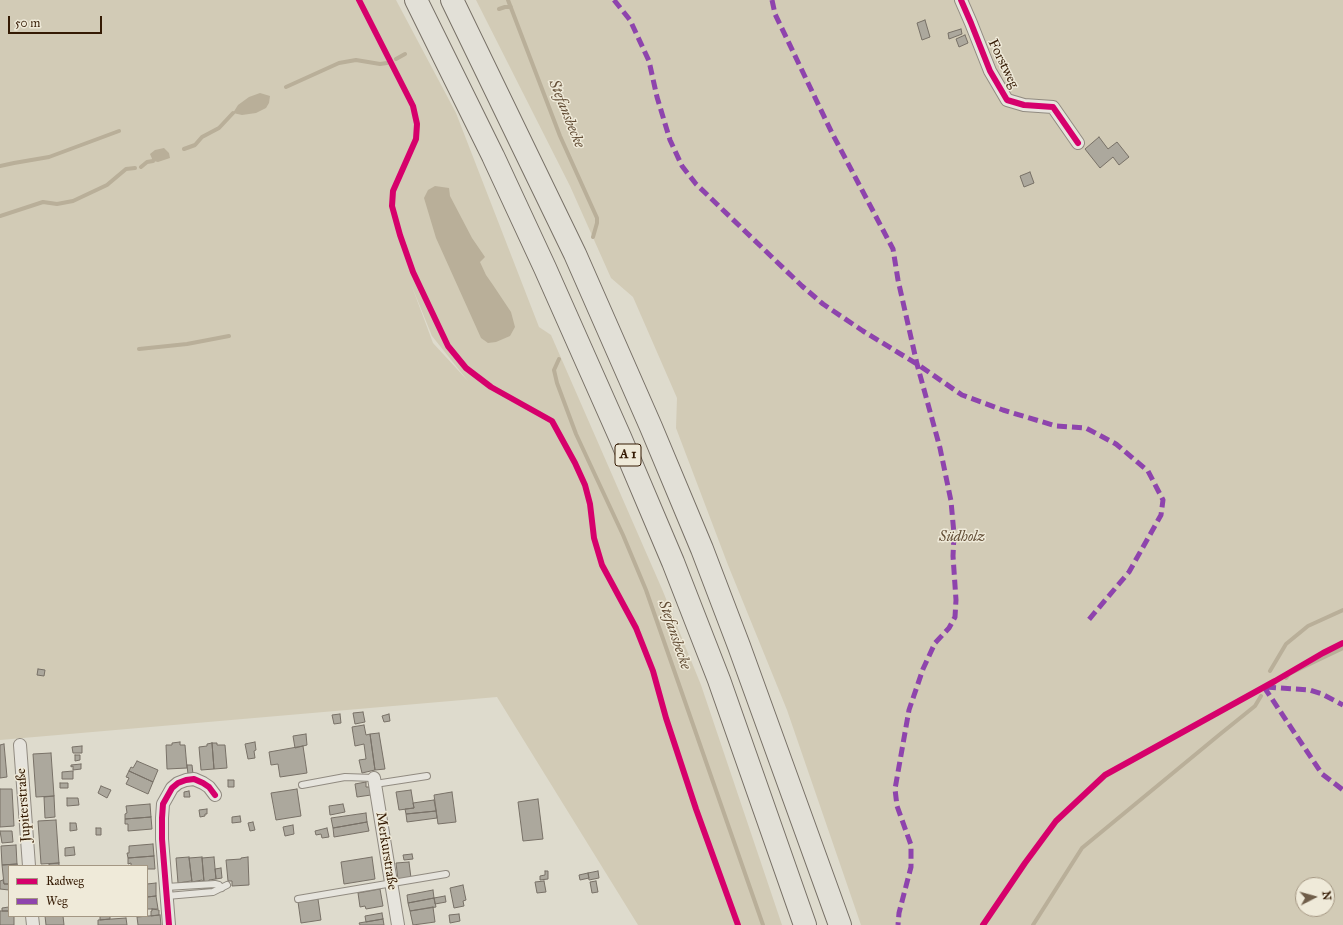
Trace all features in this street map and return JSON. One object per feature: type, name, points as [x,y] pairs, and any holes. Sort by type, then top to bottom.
[{"type":"highway","name":"A 1","points":[[416,0],[493,156],[522,219],[620,437],[670,555],[719,680],[805,925]]},
{"type":"highway","name":"A 1","points":[[452,0],[575,254],[651,427],[702,549],[736,638],[840,925]]},
{"type":"street","name":"Forstweg","points":[[961,0],[990,71],[1007,100],[1024,105],[1053,107],[1078,143]]},
{"type":"street","name":"Jupiterstraße","points":[[20,745],[29,865]]},
{"type":"street","points":[[169,925],[162,818],[163,804],[172,788],[178,783],[186,780],[194,779],[203,783],[209,787],[215,795]]},
{"type":"street","name":"Merkurstraße","points":[[374,781],[398,925]]},
{"type":"lane","points":[[302,785],[345,777],[374,781],[427,776]]},
{"type":"lane","points":[[298,899],[446,874]]},
{"type":"lane","points":[[166,891],[222,884]]},
{"type":"green space","points":[[0,0],[396,0],[456,113],[539,327],[551,335],[662,589],[701,685],[782,925],[638,925],[497,697],[0,740]],"holes":[[[411,284],[432,336],[468,381],[433,343]]]},
{"type":"green space","name":"Südholz","points":[[476,0],[1343,0],[1343,925],[861,925],[787,710],[728,565],[676,428],[677,398],[633,297],[611,278],[570,186]]},
{"type":"shaded area","points":[[260,93],[270,96],[269,103],[266,108],[256,113],[242,115],[233,113],[238,105],[249,97]]},
{"type":"shaded area","points":[[164,148],[169,153],[170,158],[158,162],[153,161],[150,154],[155,150]]},
{"type":"shaded area","points":[[435,186],[449,188],[450,196],[472,238],[485,257],[480,262],[486,275],[511,312],[515,327],[510,336],[496,342],[488,343],[481,338],[436,238],[424,198],[428,190]]},
{"type":"building","points":[[925,20],[930,37],[922,40],[917,23]]},
{"type":"building","points":[[961,29],[962,34],[949,39],[948,33]]},
{"type":"building","points":[[965,35],[968,43],[959,47],[956,39]]},
{"type":"building","points":[[1099,137],[1108,149],[1117,142],[1129,157],[1119,165],[1113,157],[1100,168],[1085,149]]},
{"type":"building","points":[[1030,172],[1034,183],[1024,187],[1020,176]]},
{"type":"building","points":[[38,669],[45,670],[44,676],[37,675]]},
{"type":"building","points":[[363,712],[365,722],[355,724],[353,713]]},
{"type":"building","points":[[340,714],[341,723],[334,724],[332,715]]},
{"type":"building","points":[[389,714],[390,721],[384,722],[382,716]]},
{"type":"building","points":[[364,725],[366,735],[370,734],[375,770],[362,773],[359,760],[366,759],[364,744],[355,746],[352,727]]},
{"type":"building","points":[[379,733],[385,769],[375,770],[370,734]]},
{"type":"building","points":[[306,734],[307,745],[295,748],[293,736]]},
{"type":"building","points":[[180,742],[180,745],[185,745],[187,768],[167,769],[166,745],[172,745],[172,743]]},
{"type":"building","points":[[255,742],[255,758],[248,759],[245,744]]},
{"type":"building","points":[[212,743],[214,769],[201,770],[199,747],[207,746],[207,744]]},
{"type":"building","points":[[212,743],[217,743],[217,745],[225,745],[227,768],[214,769]]},
{"type":"building","points":[[4,744],[7,777],[0,778],[0,745]]},
{"type":"building","points":[[82,746],[82,753],[73,753],[72,747]]},
{"type":"building","points":[[303,746],[307,773],[280,777],[278,764],[271,765],[269,752]]},
{"type":"building","points":[[51,753],[54,796],[36,797],[33,754]]},
{"type":"building","points":[[75,755],[80,755],[80,760],[75,761]]},
{"type":"building","points":[[137,761],[158,770],[153,782],[129,771],[131,767],[133,768]]},
{"type":"building","points":[[81,764],[81,769],[73,770],[73,766],[71,767],[71,765]]},
{"type":"building","points":[[187,765],[192,765],[193,774],[188,774]]},
{"type":"building","points":[[73,771],[73,779],[62,779],[62,772]]},
{"type":"building","points":[[129,771],[153,782],[148,794],[126,784],[129,778],[126,777]]},
{"type":"building","points":[[228,780],[234,780],[234,787],[228,787]]},
{"type":"building","points":[[366,782],[366,787],[370,787],[371,795],[357,797],[355,784]]},
{"type":"building","points":[[60,783],[68,783],[68,788],[60,788]]},
{"type":"building","points":[[101,786],[111,790],[107,798],[98,793]]},
{"type":"building","points":[[0,789],[12,789],[14,826],[0,827]]},
{"type":"building","points":[[297,789],[301,816],[276,820],[271,793]]},
{"type":"building","points":[[411,790],[414,808],[399,810],[396,792]]},
{"type":"building","points":[[189,791],[190,797],[184,797],[184,792]]},
{"type":"building","points":[[452,792],[456,822],[438,824],[434,795]]},
{"type":"building","points":[[54,796],[55,817],[45,818],[44,797]]},
{"type":"building","points":[[67,798],[78,798],[79,805],[67,806]]},
{"type":"building","points":[[538,799],[543,839],[523,841],[518,802]]},
{"type":"building","points":[[434,800],[436,811],[406,814],[405,809],[414,808],[413,803]]},
{"type":"building","points":[[150,804],[151,817],[125,819],[125,814],[127,813],[126,806]]},
{"type":"building","points":[[343,804],[345,812],[330,815],[329,806]]},
{"type":"building","points":[[207,809],[207,814],[200,817],[199,810]]},
{"type":"building","points":[[436,811],[437,818],[407,822],[406,814]]},
{"type":"building","points":[[366,813],[367,822],[333,828],[331,818]]},
{"type":"building","points":[[240,816],[241,822],[232,823],[232,817]]},
{"type":"building","points":[[151,817],[152,829],[128,831],[128,824],[125,824],[125,819]]},
{"type":"building","points":[[56,820],[59,863],[41,864],[38,821]]},
{"type":"building","points":[[253,822],[255,830],[250,831],[248,823]]},
{"type":"building","points":[[367,822],[369,831],[334,837],[333,828]]},
{"type":"building","points":[[70,823],[76,823],[77,830],[70,831]]},
{"type":"building","points":[[293,825],[294,834],[285,836],[283,827]]},
{"type":"building","points":[[96,828],[101,828],[101,835],[96,835]]},
{"type":"building","points":[[327,828],[329,837],[322,838],[321,834],[316,835],[315,831]]},
{"type":"building","points":[[0,831],[12,831],[13,842],[2,843]]},
{"type":"building","points":[[153,844],[154,856],[128,858],[127,853],[129,853],[129,846]]},
{"type":"building","points":[[16,845],[17,864],[2,865],[1,846]]},
{"type":"building","points":[[74,847],[75,855],[65,856],[65,848]]},
{"type":"building","points":[[412,854],[413,859],[404,860],[403,855]]},
{"type":"building","points":[[154,856],[155,869],[148,869],[148,865],[128,864],[128,858]]},
{"type":"building","points":[[189,857],[192,882],[178,883],[176,858]]},
{"type":"building","points":[[202,857],[204,882],[202,880],[192,882],[189,858]]},
{"type":"building","points":[[214,857],[216,879],[209,880],[209,882],[204,882],[202,858]]},
{"type":"building","points":[[248,857],[249,885],[232,886],[232,881],[228,881],[226,860]]},
{"type":"building","points":[[372,857],[375,879],[344,884],[341,862]]},
{"type":"building","points":[[409,862],[411,878],[398,880],[396,863]]},
{"type":"building","points":[[59,863],[59,865],[49,865]]},
{"type":"building","points":[[17,864],[18,865],[8,865],[8,884],[4,884],[2,865]]},
{"type":"building","points":[[221,868],[222,878],[216,879],[215,869]]},
{"type":"building","points":[[545,871],[548,871],[548,879],[540,880],[540,876],[545,875]]},
{"type":"building","points":[[598,871],[599,878],[589,880],[588,873]]},
{"type":"building","points":[[588,873],[589,878],[580,880],[579,875]]},
{"type":"building","points":[[3,880],[4,884],[8,884],[8,890],[0,889],[0,881]]},
{"type":"building","points":[[544,881],[546,892],[537,893],[535,882]]},
{"type":"building","points":[[596,881],[598,892],[592,893],[590,882]]},
{"type":"building","points":[[156,883],[156,896],[148,897],[148,884]]},
{"type":"building","points":[[463,885],[466,900],[463,901],[464,906],[454,908],[450,888]]},
{"type":"building","points":[[380,889],[383,906],[366,909],[365,906],[360,907],[358,893]]},
{"type":"building","points":[[433,890],[434,898],[408,903],[407,895]]},
{"type":"building","points":[[156,896],[158,909],[148,909],[148,897]]},
{"type":"building","points":[[445,896],[446,902],[435,904],[434,898]]},
{"type":"building","points":[[434,898],[436,907],[410,911],[408,903]]},
{"type":"building","points":[[318,899],[321,920],[301,923],[298,902]]},
{"type":"building","points":[[8,907],[8,911],[2,911],[2,908]]},
{"type":"building","points":[[433,907],[435,922],[413,925],[410,911]]},
{"type":"building","points":[[152,909],[159,910],[159,915],[151,916]]},
{"type":"building","points":[[0,911],[8,911],[8,917],[14,917],[14,925],[0,925]]},
{"type":"building","points":[[382,913],[383,919],[366,922],[365,916]]},
{"type":"building","points":[[459,914],[460,921],[450,923],[449,915]]},
{"type":"building","points":[[160,915],[161,925],[138,925],[137,917]]},
{"type":"building","points":[[45,917],[63,917],[64,925],[46,925]]},
{"type":"building","points":[[100,917],[110,917],[110,919],[100,920]]},
{"type":"building","points":[[126,918],[127,925],[98,925],[98,920]]},
{"type":"building","points":[[383,919],[384,925],[360,925],[359,923]]},
{"type":"waterway","name":"Stefansbecke","points":[[508,0],[560,136],[597,218],[593,237]]},
{"type":"waterway","points":[[499,9],[511,7]]},
{"type":"waterway","points":[[396,59],[405,54]]},
{"type":"waterway","points":[[286,87],[339,63],[356,60],[380,64],[387,63]]},
{"type":"waterway","points":[[184,149],[195,145],[202,137],[219,128],[233,113]]},
{"type":"waterway","points":[[0,166],[49,157],[119,131]]},
{"type":"waterway","points":[[141,167],[147,162],[153,161]]},
{"type":"waterway","points":[[0,216],[43,202],[57,204],[73,201],[107,185],[126,169],[135,168]]},
{"type":"waterway","points":[[139,349],[187,344],[229,336]]},
{"type":"waterway","name":"Stefansbecke","points":[[559,359],[554,370],[557,383],[576,434],[623,535],[646,590],[763,925]]},
{"type":"waterway","points":[[1270,671],[1286,644],[1308,626],[1343,610]]},
{"type":"waterway","points":[[1286,678],[1289,674],[1343,648]]},
{"type":"waterway","points":[[1033,925],[1082,848],[1255,706],[1261,696]]},
{"type":"marked path","points":[[614,0],[630,20],[649,61],[657,97],[670,140],[682,166],[696,184],[802,286],[823,304],[863,331],[917,364],[962,395],[1003,410],[1056,426],[1086,428],[1116,444],[1148,471],[1163,500],[1161,515],[1129,572],[1086,623]]},
{"type":"marked path","points":[[772,0],[775,14],[832,133],[893,249],[898,280],[917,364],[940,448],[951,501],[954,534],[953,556],[956,600],[955,617],[949,628],[935,643],[923,669],[909,710],[895,789],[897,806],[911,845],[911,867],[899,913],[898,925]]},
{"type":"marked path","points":[[1264,687],[1322,774],[1343,790]]},
{"type":"marked path","points":[[1266,687],[1310,690],[1322,694],[1343,705]]},
{"type":"cycle path","points":[[359,0],[413,106],[417,124],[416,139],[393,191],[392,206],[413,272],[448,346],[466,368],[491,387],[552,421],[575,463],[585,485],[590,504],[594,538],[602,565],[636,628],[653,671],[666,718],[696,809],[738,925]]},
{"type":"cycle path","points":[[961,0],[990,71],[1007,100],[1024,105],[1053,107],[1078,143]]},
{"type":"cycle path","points":[[983,925],[1025,863],[1056,821],[1105,775],[1343,643]]},
{"type":"cycle path","points":[[169,925],[162,839],[163,804],[172,788],[178,783],[186,780],[194,779],[203,783],[209,787],[215,795]]}]
